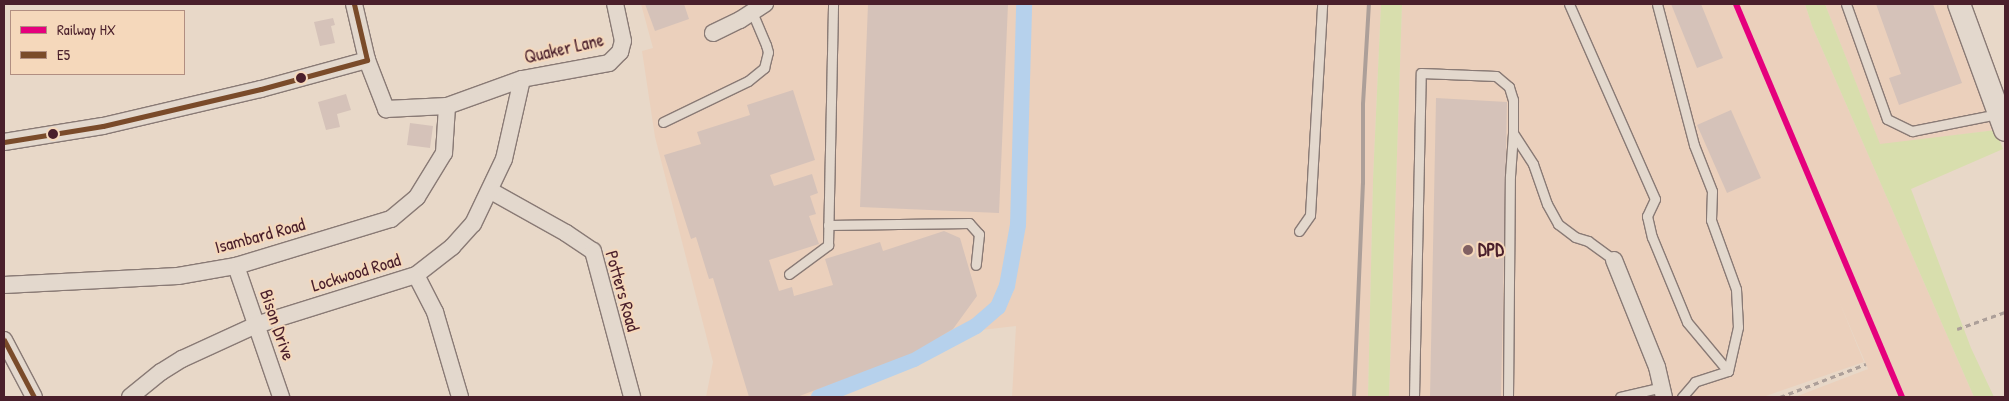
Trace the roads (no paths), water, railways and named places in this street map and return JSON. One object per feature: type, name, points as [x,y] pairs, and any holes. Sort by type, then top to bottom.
[{"type":"street","points":[[4,142],[103,126],[261,90],[367,60],[354,4]]},
{"type":"street","name":"Quaker Lane","points":[[367,60],[386,109],[447,106],[522,79],[597,66],[616,58],[623,42],[615,4]]},
{"type":"street","points":[[1959,4],[2002,122]]},
{"type":"street","points":[[713,33],[758,8]]},
{"type":"street","name":"Lockwood Road","points":[[130,397],[160,372],[182,359],[256,325],[416,275],[452,247],[473,224],[491,191],[504,159],[522,79]]},
{"type":"street","name":"Isambard Road","points":[[4,286],[178,276],[236,266],[390,219],[417,198],[444,153],[447,106]]},
{"type":"street","name":"Potters Road","points":[[491,191],[566,233],[593,251],[632,397]]},
{"type":"street","points":[[1614,260],[1657,367],[1663,392]]},
{"type":"street","name":"Bison Drive","points":[[236,266],[281,397]]},
{"type":"street","points":[[416,275],[434,312],[460,397]]},
{"type":"street","points":[[4,340],[34,397]]},
{"type":"lane","points":[[789,274],[828,245],[833,4]]},
{"type":"lane","points":[[1299,231],[1310,215],[1322,4]]},
{"type":"lane","points":[[1569,4],[1655,199],[1647,216],[1652,237],[1687,322],[1728,371]]},
{"type":"lane","points":[[1657,4],[1694,145],[1712,191],[1711,220],[1736,289],[1738,327],[1728,371]]},
{"type":"lane","points":[[1846,4],[1887,119],[1912,131],[2002,122]]},
{"type":"lane","points":[[663,122],[748,81],[764,68],[768,52],[758,8]]},
{"type":"lane","points":[[1414,397],[1421,73],[1496,76],[1509,87],[1513,100],[1510,176],[1508,397]]},
{"type":"lane","points":[[1513,133],[1533,164],[1547,204],[1558,224],[1575,237],[1588,241],[1614,260]]},
{"type":"lane","points":[[828,225],[969,223],[979,234],[976,265]]},
{"type":"lane","points":[[1682,397],[1695,382],[1728,371]]},
{"type":"lane","points":[[1620,397],[1663,392]]},
{"type":"waterway","points":[[819,397],[914,359],[976,326],[998,307],[1007,286],[1018,225],[1024,4]]},
{"type":"railway","points":[[1354,397],[1363,183],[1363,104],[1369,4]]},
{"type":"rail line","name":"HX","points":[[1736,4],[1902,397]]},
{"type":"place","name":"DPD","points":[[1468,250]]}]
